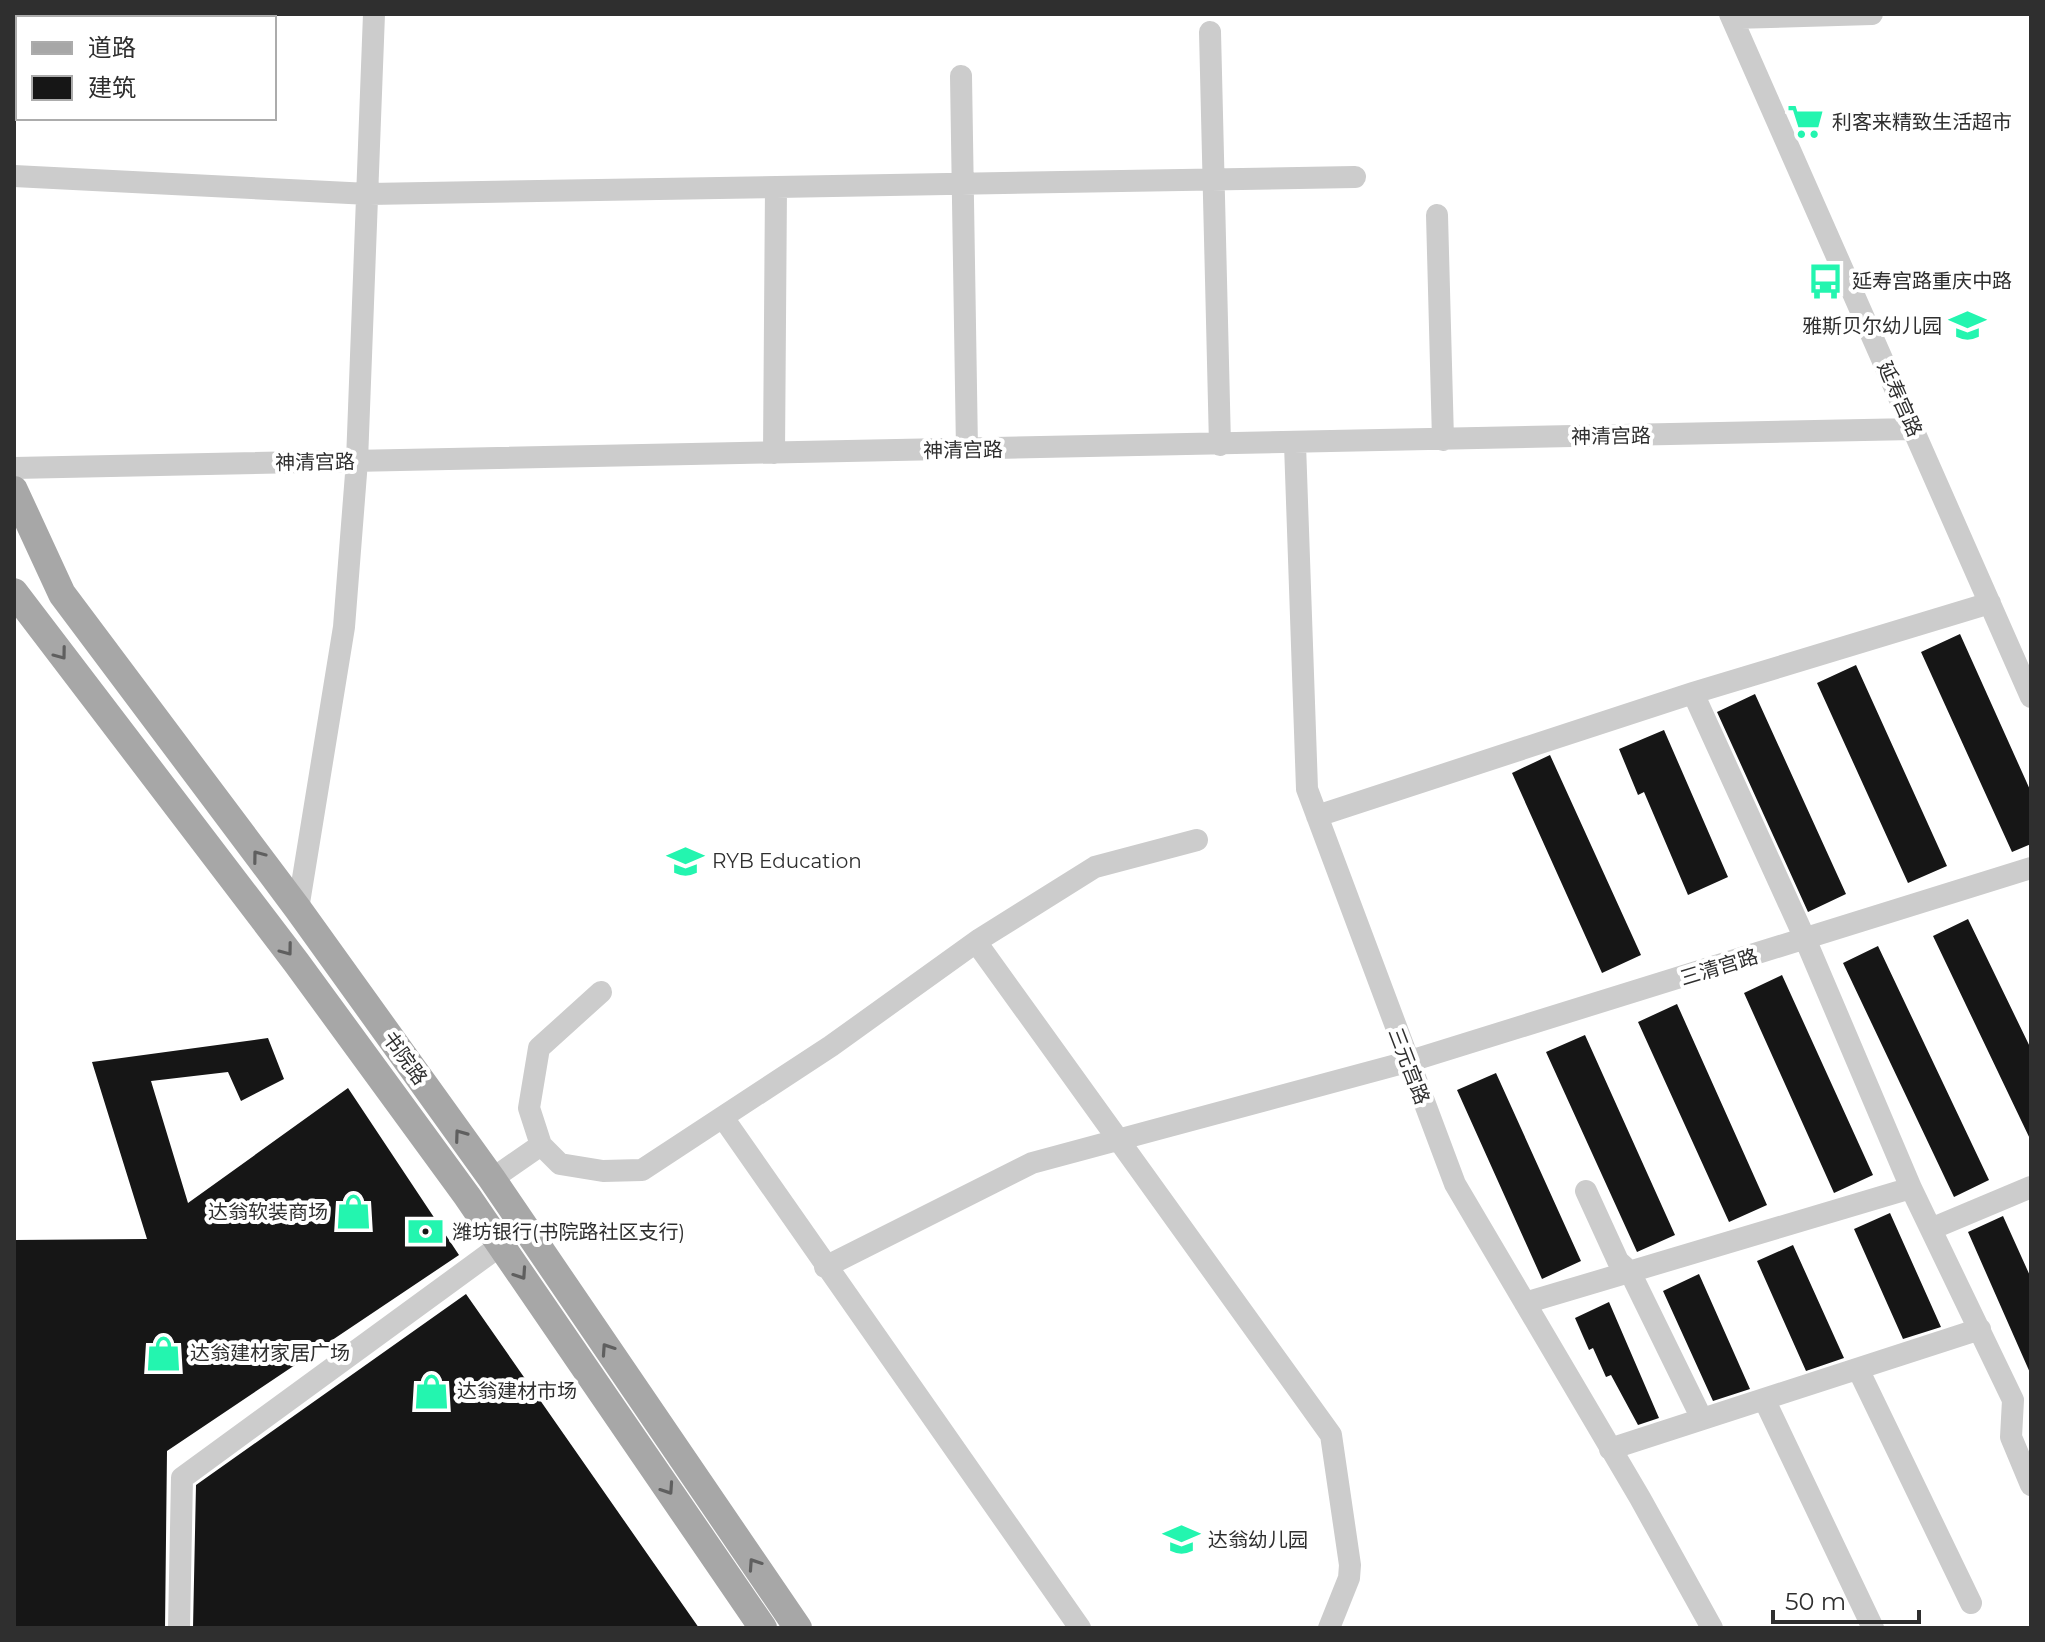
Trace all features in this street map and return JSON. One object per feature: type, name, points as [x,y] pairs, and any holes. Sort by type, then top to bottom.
[{"type":"main road","name":"书院路","points":[[14,490],[62,594],[298,909],[492,1179],[798,1628]]},
{"type":"main road","name":"书院路","points":[[14,592],[296,962],[501,1245],[763,1628]]},
{"type":"street","points":[[298,909],[344,627],[357,461],[374,14]]},
{"type":"street","points":[[1731,16],[1872,14]]},
{"type":"street","name":"延寿宫路","points":[[1731,16],[2031,697]]},
{"type":"street","points":[[1210,32],[1220,445]]},
{"type":"street","points":[[961,76],[967,450]]},
{"type":"street","points":[[14,176],[369,194],[1355,177]]},
{"type":"street","points":[[774,453],[776,187]]},
{"type":"street","points":[[1437,215],[1443,440]]},
{"type":"street","name":"神清宫路","points":[[14,468],[1913,429]]},
{"type":"street","name":"三元宫路","points":[[1295,444],[1307,789],[1455,1184],[1712,1628]]},
{"type":"street","points":[[1317,816],[1693,693],[1990,603]]},
{"type":"street","points":[[1693,693],[1806,941],[1911,1188],[1980,1329],[2022,1400],[2011,1437],[2031,1485]]},
{"type":"street","points":[[601,992],[539,1048],[529,1108],[541,1145],[560,1164],[603,1171],[642,1170],[724,1119],[976,942],[1095,867],[1197,840]]},
{"type":"street","name":"三清宫路","points":[[825,1267],[1032,1163],[1407,1062],[1806,941],[2031,868]]},
{"type":"street","points":[[976,942],[1121,1139],[1331,1435],[1350,1565],[1349,1578],[1329,1628]]},
{"type":"street","points":[[724,1119],[1080,1628]]},
{"type":"street","points":[[492,1179],[541,1145]]},
{"type":"street","points":[[1931,1229],[2031,1187]]},
{"type":"street","points":[[1525,1303],[1911,1188]]},
{"type":"street","points":[[1586,1191],[1618,1261],[1630,1272],[1702,1419]]},
{"type":"street","points":[[179,1628],[182,1478],[501,1245]]},
{"type":"street","points":[[1610,1449],[1980,1329]]},
{"type":"street","points":[[1858,1369],[1971,1603]]},
{"type":"street","points":[[1764,1399],[1873,1628]]},
{"type":"building","points":[[1960,634],[2031,792],[2031,844],[2012,852],[1921,652]]},
{"type":"building","points":[[1856,665],[1947,866],[1908,883],[1817,683]]},
{"type":"building","points":[[1755,694],[1846,894],[1808,912],[1717,712]]},
{"type":"building","points":[[1664,730],[1728,877],[1688,895],[1644,792],[1638,795],[1619,749]]},
{"type":"building","points":[[1550,755],[1641,955],[1602,973],[1512,773]]},
{"type":"building","points":[[1968,919],[2031,1049],[2031,1141],[1933,936]]},
{"type":"building","points":[[1878,946],[1989,1180],[1954,1197],[1843,963]]},
{"type":"building","points":[[1782,975],[1873,1175],[1834,1193],[1744,993]]},
{"type":"building","points":[[1677,1004],[1767,1205],[1729,1222],[1638,1022]]},
{"type":"building","points":[[1585,1035],[1675,1235],[1637,1252],[1546,1052]]},
{"type":"building","name":"达翁建材家居广场","points":[[268,1038],[284,1079],[241,1101],[228,1072],[151,1081],[188,1203],[348,1088],[459,1255],[167,1451],[165,1628],[14,1628],[14,1240],[147,1239],[92,1062]]},
{"type":"building","points":[[1496,1073],[1581,1261],[1542,1279],[1457,1090]]},
{"type":"building","points":[[1890,1213],[1941,1327],[1903,1339],[1854,1229]]},
{"type":"building","points":[[2003,1216],[2031,1278],[2031,1375],[1968,1232]]},
{"type":"building","points":[[1793,1245],[1844,1358],[1806,1371],[1757,1261]]},
{"type":"building","points":[[1699,1274],[1750,1389],[1713,1401],[1663,1291]]},
{"type":"building","name":"达翁建材市场","points":[[466,1294],[699,1628],[193,1628],[196,1485]]},
{"type":"building","points":[[1609,1302],[1659,1418],[1638,1425],[1611,1375],[1606,1377],[1593,1348],[1589,1350],[1575,1318]]},
{"type":"place","name":"利客来精致生活超市","points":[[1806,122]]},
{"type":"place","name":"延寿宫路重庆中路","points":[[1826,281]]},
{"type":"place","name":"雅斯贝尔幼儿园","points":[[1968,326]]},
{"type":"place","name":"RYB Education","points":[[686,861]]},
{"type":"place","name":"达翁软装商场","points":[[354,1212]]},
{"type":"place","name":"潍坊银行(书院路社区支行)","points":[[426,1232]]},
{"type":"place","name":"达翁建材家居广场","points":[[164,1353]]},
{"type":"place","name":"达翁建材市场","points":[[431,1391]]},
{"type":"place","name":"达翁幼儿园","points":[[1182,1540]]}]
